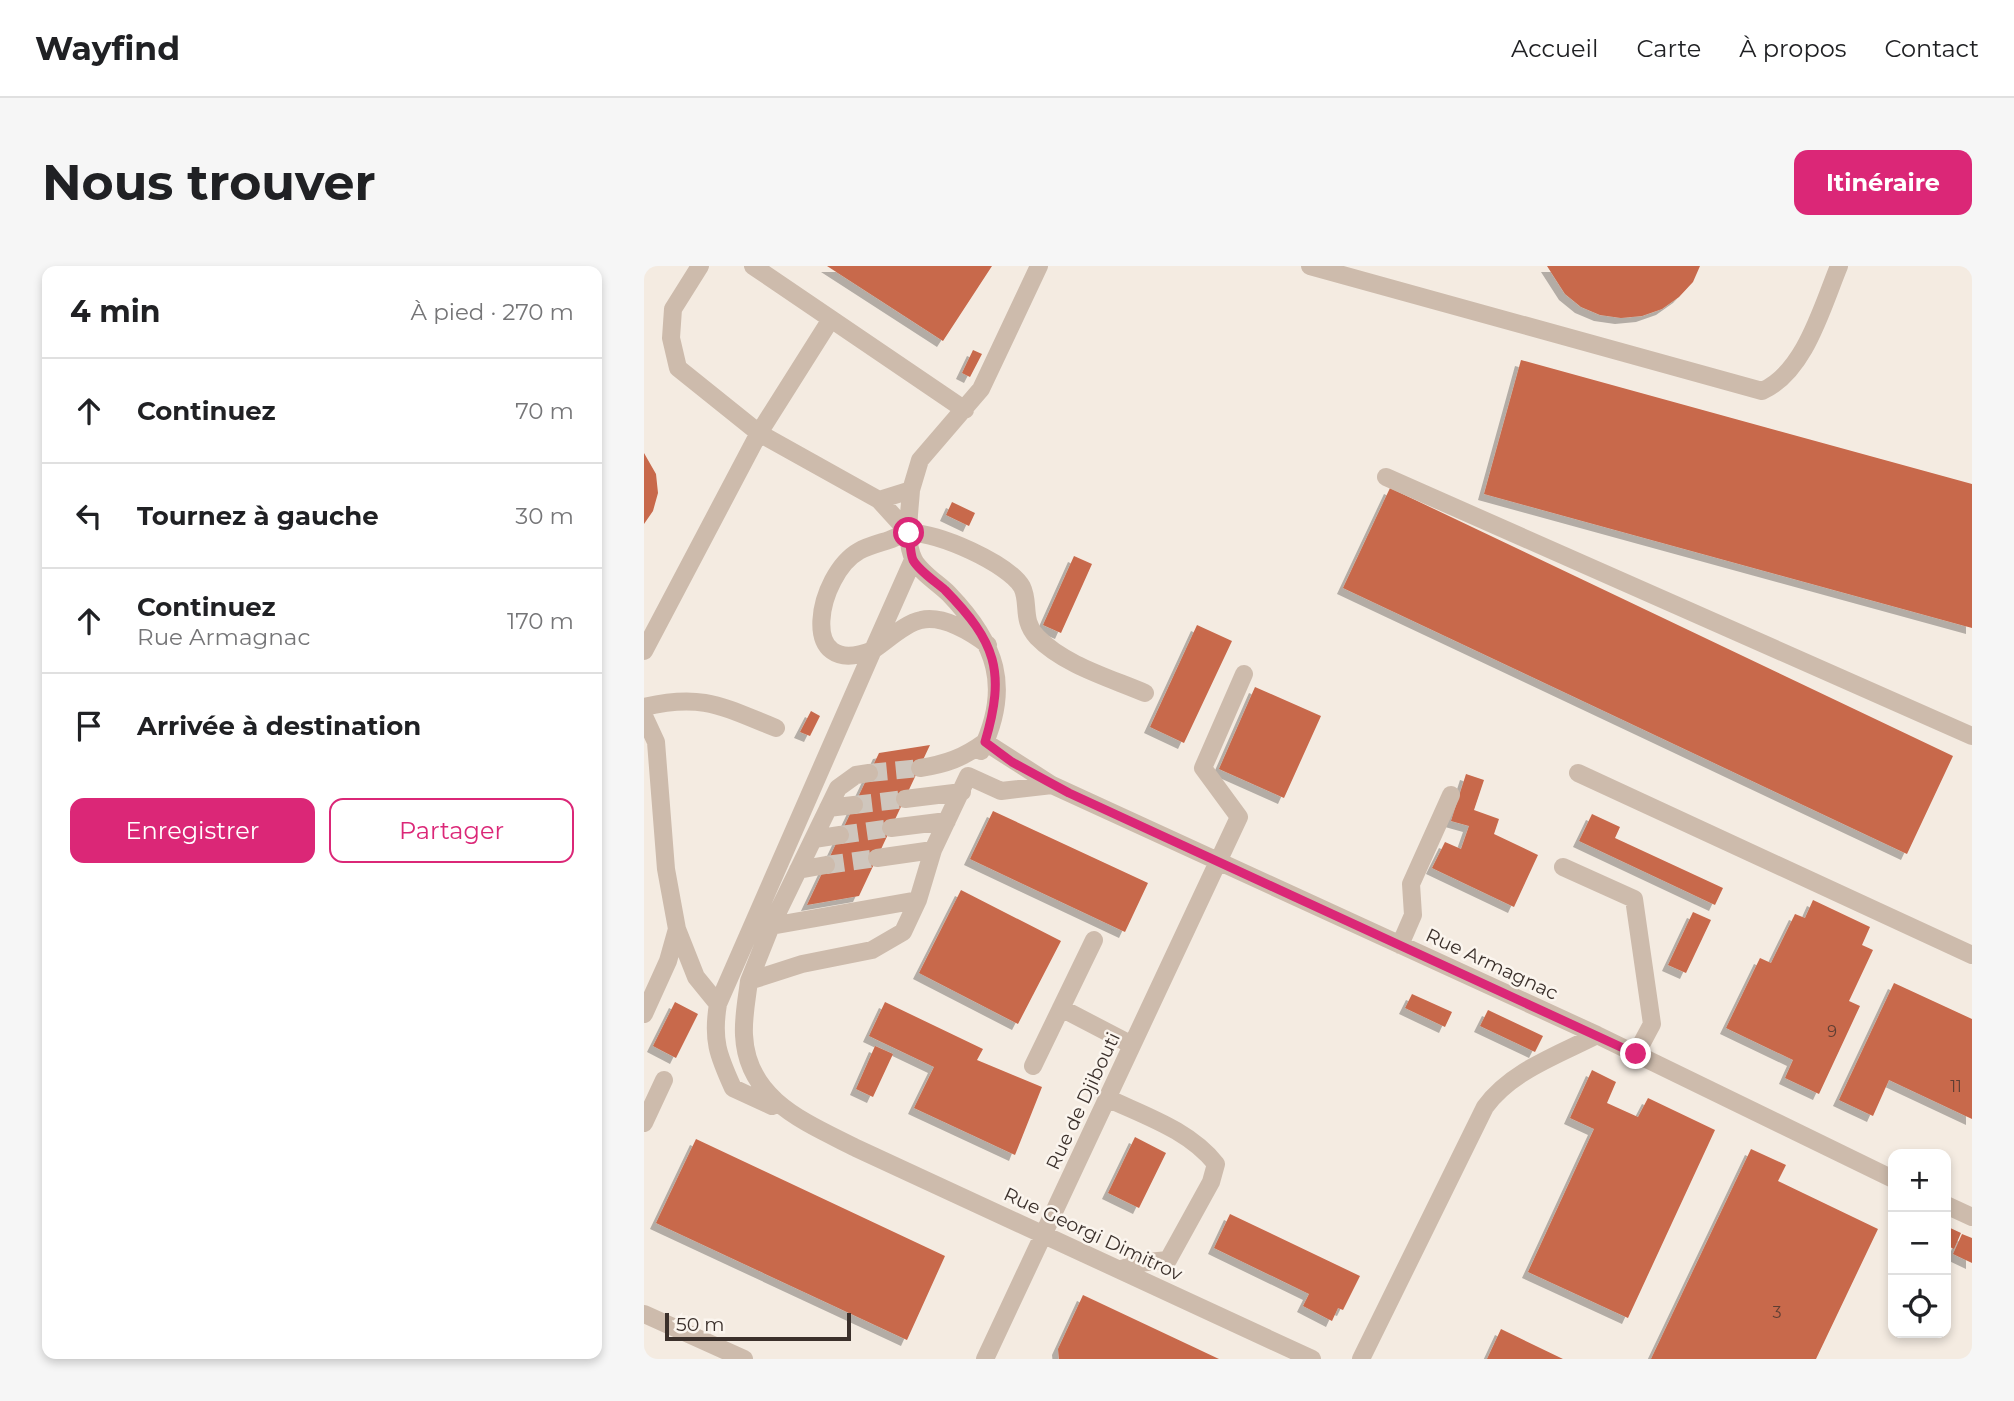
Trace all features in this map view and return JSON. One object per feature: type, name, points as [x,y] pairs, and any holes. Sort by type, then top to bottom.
[{"type":"street","points":[[700,266],[673,309],[671,338],[678,368],[759,433],[879,499],[909,533]]},
{"type":"street","points":[[753,266],[965,410]]},
{"type":"street","points":[[791,1115],[733,1088],[718,1054],[714,1032],[718,1004],[913,560],[909,533],[911,490],[920,460],[981,389],[1039,266]]},
{"type":"street","points":[[1310,266],[1762,391],[1777,384],[1806,344],[1839,266]]},
{"type":"street","points":[[644,651],[759,433],[831,319]]},
{"type":"street","points":[[1385,477],[1972,736]]},
{"type":"street","points":[[879,499],[911,490]]},
{"type":"street","points":[[988,645],[973,633],[947,622],[921,620],[873,650],[854,657],[839,656],[826,645],[819,628],[825,601],[838,572],[858,551],[909,533],[947,540],[1010,573],[1023,589],[1025,617],[1035,636],[1062,657],[1146,693]]},
{"type":"street","points":[[749,981],[802,964],[872,950],[903,932],[918,900],[933,850],[985,742],[995,710],[996,666],[988,645],[975,621],[913,560]]},
{"type":"street","name":"Rue de Djibouti","points":[[991,1357],[1043,1234],[1239,817],[1203,768],[1244,674]]},
{"type":"street","points":[[644,707],[676,699],[700,700],[776,728]]},
{"type":"street","points":[[644,716],[656,742],[666,869],[677,929],[696,978],[718,1004]]},
{"type":"street","points":[[919,768],[946,764],[965,757],[985,742]]},
{"type":"street","name":"Rue Armagnac","points":[[985,742],[1052,785],[1597,1035],[1888,1177]]},
{"type":"street","points":[[1577,773],[1972,955]]},
{"type":"street","points":[[791,1115],[763,1090],[749,1065],[744,1035],[749,981],[771,926],[828,808],[845,780],[869,774]]},
{"type":"street","points":[[905,799],[965,784],[1001,791],[1052,785]]},
{"type":"street","points":[[1400,944],[1413,915],[1411,884],[1451,795]]},
{"type":"street","points":[[828,808],[854,805]]},
{"type":"street","points":[[891,828],[947,821]]},
{"type":"street","points":[[814,839],[840,835]]},
{"type":"street","points":[[877,858],[933,850]]},
{"type":"street","points":[[798,870],[826,865]]},
{"type":"street","points":[[1563,867],[1634,899],[1652,1024],[1636,1054]]},
{"type":"street","points":[[771,926],[918,900]]},
{"type":"street","points":[[644,1014],[668,961],[677,929]]},
{"type":"street","points":[[1033,1066],[1094,940]]},
{"type":"street","points":[[1061,1009],[1132,1045]]},
{"type":"street","points":[[1361,1359],[1491,1099],[1497,1091],[1524,1073],[1597,1035]]},
{"type":"street","points":[[644,1123],[664,1080]]},
{"type":"street","points":[[1107,1098],[1181,1133],[1206,1152],[1216,1164],[1211,1182],[1168,1260],[1138,1263],[1120,1270]]},
{"type":"street","name":"Rue Georgi Dimitrov","points":[[791,1115],[856,1148],[1312,1359]]},
{"type":"street","points":[[1951,1207],[1972,1217]]},
{"type":"street","points":[[644,1314],[744,1359]]},
{"type":"building","points":[[827,266],[992,266],[943,341]]},
{"type":"building","points":[[1547,266],[1700,266],[1693,282],[1679,297],[1662,309],[1642,316],[1621,318],[1600,315],[1581,307],[1565,294]]},
{"type":"building","points":[[973,350],[982,354],[970,377],[962,373]]},
{"type":"building","points":[[1521,360],[1972,484],[1972,628],[1484,494]]},
{"type":"building","points":[[644,453],[656,474],[658,493],[653,511],[644,524]]},
{"type":"building","points":[[1390,488],[1953,756],[1907,854],[1343,588]]},
{"type":"building","points":[[952,502],[975,513],[969,526],[946,515]]},
{"type":"building","points":[[1074,556],[1092,564],[1061,633],[1043,625]]},
{"type":"building","points":[[1197,625],[1232,641],[1184,743],[1150,727]]},
{"type":"building","points":[[1255,687],[1321,716],[1284,798],[1219,769]]},
{"type":"building","points":[[811,711],[820,716],[810,736],[800,732]]},
{"type":"building","points":[[930,745],[859,896],[807,905],[879,753]]},
{"type":"building","points":[[1466,774],[1484,780],[1474,810],[1499,819],[1494,834],[1538,855],[1514,907],[1432,868],[1445,842],[1461,849],[1469,826],[1451,821]]},
{"type":"building","points":[[993,811],[1148,883],[1125,932],[970,859]]},
{"type":"building","points":[[1592,814],[1620,827],[1615,838],[1723,888],[1715,905],[1579,841]]},
{"type":"building","points":[[961,890],[1061,941],[1018,1024],[919,973]]},
{"type":"building","points":[[1813,900],[1870,927],[1862,945],[1873,950],[1849,1001],[1860,1006],[1819,1094],[1785,1078],[1793,1060],[1726,1028],[1760,958],[1771,963],[1795,914],[1805,918]]},
{"type":"building","points":[[1693,912],[1711,920],[1686,973],[1668,965]]},
{"type":"building","points":[[1894,983],[1972,1019],[1972,1119],[1889,1080],[1873,1116],[1839,1100]]},
{"type":"building","points":[[1412,994],[1452,1012],[1445,1027],[1405,1008]]},
{"type":"building","points":[[675,1002],[698,1014],[676,1058],[653,1046]]},
{"type":"building","points":[[885,1002],[983,1049],[977,1060],[1042,1087],[1015,1155],[914,1108],[934,1067],[869,1036]]},
{"type":"building","points":[[1488,1010],[1543,1036],[1535,1052],[1480,1026]]},
{"type":"building","points":[[875,1046],[893,1054],[873,1097],[856,1089]]},
{"type":"building","points":[[1592,1070],[1616,1082],[1607,1103],[1638,1117],[1648,1098],[1715,1130],[1628,1318],[1528,1272],[1594,1129],[1570,1118]]},
{"type":"building","points":[[1135,1137],[1166,1153],[1139,1208],[1108,1193]]},
{"type":"building","points":[[696,1139],[945,1256],[907,1340],[656,1223]]},
{"type":"building","points":[[1751,1149],[1786,1165],[1778,1181],[1878,1229],[1816,1359],[1651,1359]]},
{"type":"building","points":[[1230,1214],[1360,1276],[1343,1310],[1338,1308],[1332,1321],[1303,1306],[1309,1294],[1214,1248]]},
{"type":"building","points":[[1951,1228],[1961,1233],[1954,1249],[1951,1248]]},
{"type":"building","points":[[1962,1234],[1972,1238],[1972,1263],[1953,1254]]},
{"type":"building","points":[[1083,1295],[1219,1359],[1059,1359],[1058,1349]]},
{"type":"building","points":[[1501,1329],[1563,1359],[1487,1359]]},
{"type":"tunnel","points":[[869,773],[920,768]]},
{"type":"tunnel","points":[[854,805],[905,799]]},
{"type":"tunnel","points":[[840,835],[891,828]]},
{"type":"tunnel","points":[[826,865],[877,858]]},
{"type":"route","points":[[909,533],[913,560],[975,621],[988,645],[996,666],[995,710],[985,742],[1012,762],[1069,793],[1636,1054]]}]
